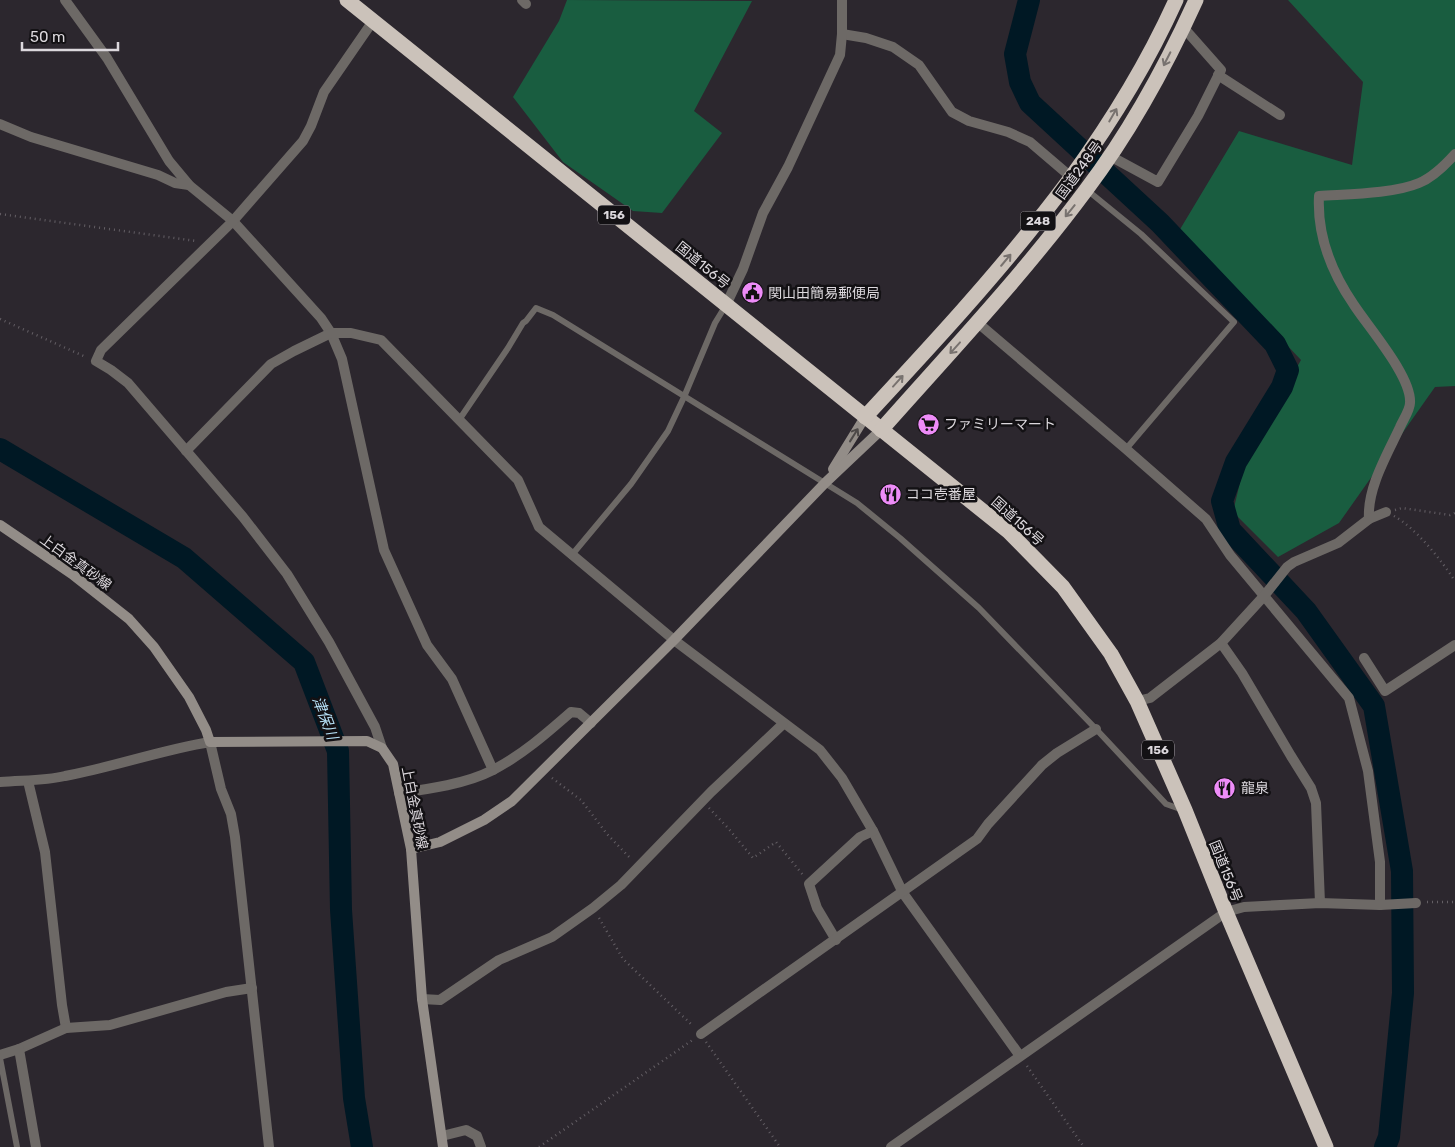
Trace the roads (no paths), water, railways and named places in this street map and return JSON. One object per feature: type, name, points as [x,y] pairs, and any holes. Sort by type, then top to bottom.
[{"type":"highway","name":"国道156号","points":[[347,0],[1009,532],[1063,587],[1111,654],[1137,701],[1185,810],[1226,912],[1326,1147]]},
{"type":"highway","name":"国道248号","points":[[865,417],[963,310],[1019,245],[1072,178],[1141,68],[1176,0]]},
{"type":"highway","name":"国道248号","points":[[881,430],[978,322],[1086,190],[1123,136],[1158,78],[1196,0]]},
{"type":"main road","points":[[824,483],[865,417]]},
{"type":"main road","points":[[410,849],[440,842],[484,820],[512,801],[674,640],[824,483],[881,430]]},
{"type":"main road","name":"上白金真砂線","points":[[0,525],[72,574],[129,619],[154,646],[189,697],[206,730],[215,742]]},
{"type":"main road","points":[[215,742],[367,740],[382,748]]},
{"type":"main road","name":"上白金真砂線","points":[[382,748],[392,764],[410,849],[422,999],[443,1147]]},
{"type":"street","points":[[65,0],[107,58],[169,162],[189,185],[233,221],[321,318],[331,333],[342,359],[384,550],[427,645],[452,680],[493,770]]},
{"type":"street","points":[[726,305],[743,269],[763,213],[788,166],[840,55],[842,0]]},
{"type":"street","points":[[373,20],[324,92],[303,141],[233,221],[101,350],[96,361],[128,383],[243,517],[287,574],[329,642],[376,727],[382,748]]},
{"type":"street","points":[[1110,156],[1158,182],[1198,116],[1221,70],[1184,27]]},
{"type":"street","points":[[842,34],[866,38],[893,47],[918,65],[952,112],[969,121],[1008,132],[1030,142],[1072,178]]},
{"type":"street","points":[[1218,75],[1280,114]]},
{"type":"street","points":[[0,124],[31,137],[158,174],[175,183],[189,185]]},
{"type":"street","points":[[1369,519],[1368,506],[1374,487],[1410,403],[1407,382],[1395,362],[1353,304],[1334,271],[1322,237],[1318,211],[1319,196],[1398,189],[1419,183],[1446,164],[1455,154]]},
{"type":"street","points":[[978,322],[1206,519],[1230,555],[1266,594],[1349,698],[1368,771],[1380,862],[1383,905]]},
{"type":"street","points":[[186,451],[272,364],[294,351],[331,333],[351,333],[381,340],[518,480],[539,527],[571,556],[674,640],[820,750],[842,778],[873,831],[903,893],[1020,1056]]},
{"type":"street","points":[[1137,701],[1150,698],[1222,643],[1294,562],[1338,544],[1369,519],[1386,512]]},
{"type":"street","points":[[1222,643],[1312,788],[1316,804],[1320,903]]},
{"type":"street","points":[[1364,658],[1385,690],[1455,646]]},
{"type":"street","points":[[399,793],[454,783],[480,776],[493,770],[521,753],[571,712],[579,713],[591,723]]},
{"type":"street","points":[[422,999],[440,1000],[498,960],[552,937],[593,908],[639,868],[718,785],[783,724]]},
{"type":"street","points":[[701,1034],[977,839],[988,824],[1042,765],[1057,753],[1096,729]]},
{"type":"street","points":[[0,782],[63,777],[188,745],[215,742],[220,788],[230,814],[235,838],[269,1147]]},
{"type":"street","points":[[28,781],[45,852],[66,1028]]},
{"type":"street","points":[[836,940],[817,908],[809,884],[860,837],[873,831]]},
{"type":"street","points":[[891,1147],[1226,912],[1244,907],[1320,903],[1383,905],[1416,903]]},
{"type":"street","points":[[0,1057],[66,1028],[110,1025],[226,992],[252,988]]},
{"type":"street","points":[[20,1049],[36,1147]]},
{"type":"street","points":[[442,1136],[466,1130],[476,1136],[481,1147]]},
{"type":"lane","points":[[1086,190],[1141,234],[1234,322],[1126,449]]},
{"type":"lane","points":[[571,556],[636,476],[668,431],[715,324],[726,305]]},
{"type":"lane","points":[[459,420],[523,324],[536,308],[553,315],[857,503],[900,538],[979,608],[1166,804],[1185,810]]},
{"type":"lane","points":[[0,1057],[17,1147]]},
{"type":"waterway","points":[[1029,0],[1015,54],[1020,82],[1030,103],[1160,223],[1275,344],[1288,370],[1282,387],[1236,462],[1222,501],[1230,530],[1306,611],[1374,706],[1402,871],[1403,993],[1389,1137],[1385,1147]]},
{"type":"waterway","name":"津保川","points":[[0,449],[184,558],[304,662],[338,751],[341,910],[354,1098],[362,1147]]},
{"type":"place","name":"関山田簡易郵便局","points":[[752,293]]},
{"type":"place","name":"ファミリーマート","points":[[928,424]]},
{"type":"place","name":"ココ壱番屋","points":[[890,494]]},
{"type":"place","name":"龍泉","points":[[1225,788]]}]
